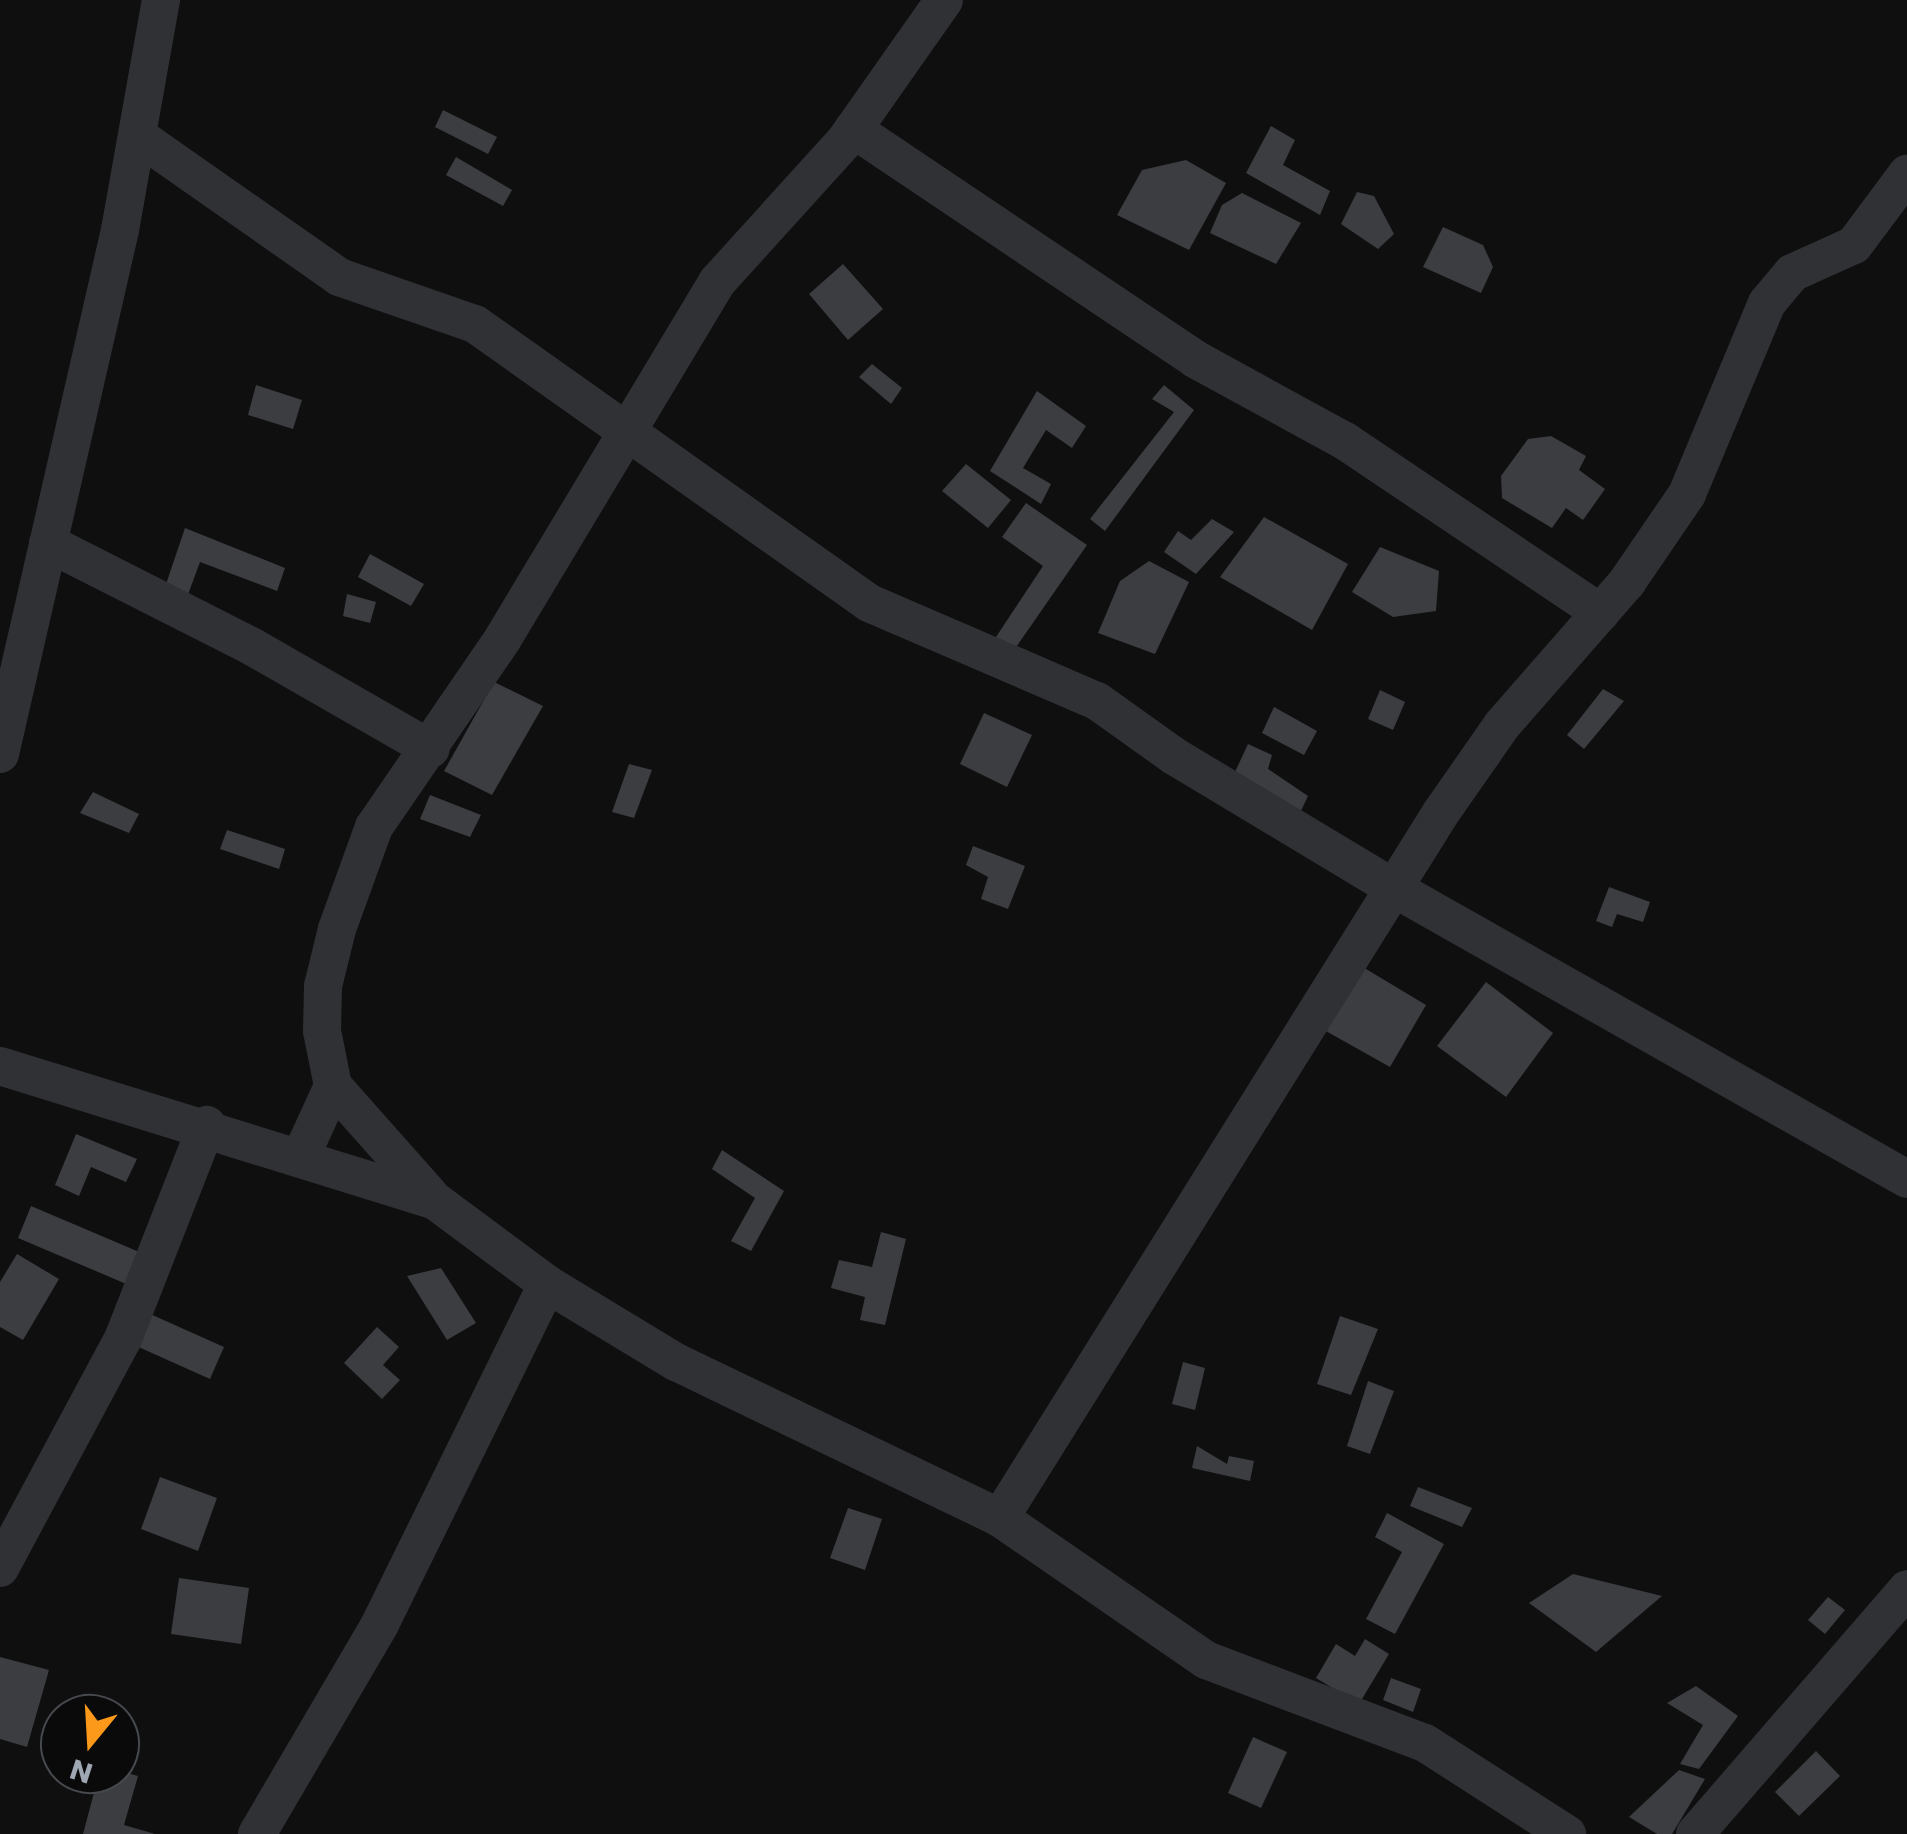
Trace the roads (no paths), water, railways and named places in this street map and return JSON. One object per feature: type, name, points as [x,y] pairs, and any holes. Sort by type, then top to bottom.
[{"type":"street","points":[[0,754],[138,136],[161,0]]},
{"type":"street","points":[[944,0],[853,129],[717,282],[633,431],[430,749],[374,827],[337,929],[323,986],[322,1031],[334,1086],[434,1200],[547,1284],[676,1362],[1000,1518],[1206,1660],[1425,1743],[1567,1834]]},
{"type":"street","points":[[853,129],[1195,359],[1346,441],[1601,613]]},
{"type":"street","points":[[138,136],[339,277],[475,324],[633,431],[869,603],[1097,701],[1174,756],[1395,889],[1907,1179]]},
{"type":"street","points":[[1000,1518],[1502,725],[1601,613],[1688,494],[1768,303],[1792,274],[1854,245],[1907,174]]},
{"type":"street","points":[[48,543],[251,646],[430,749]]},
{"type":"street","points":[[0,1066],[207,1125],[434,1200]]},
{"type":"street","points":[[301,1156],[334,1086]]},
{"type":"street","points":[[0,1568],[123,1339],[207,1125]]},
{"type":"street","points":[[256,1834],[380,1624],[547,1284]]},
{"type":"street","points":[[1696,1834],[1907,1589]]}]
